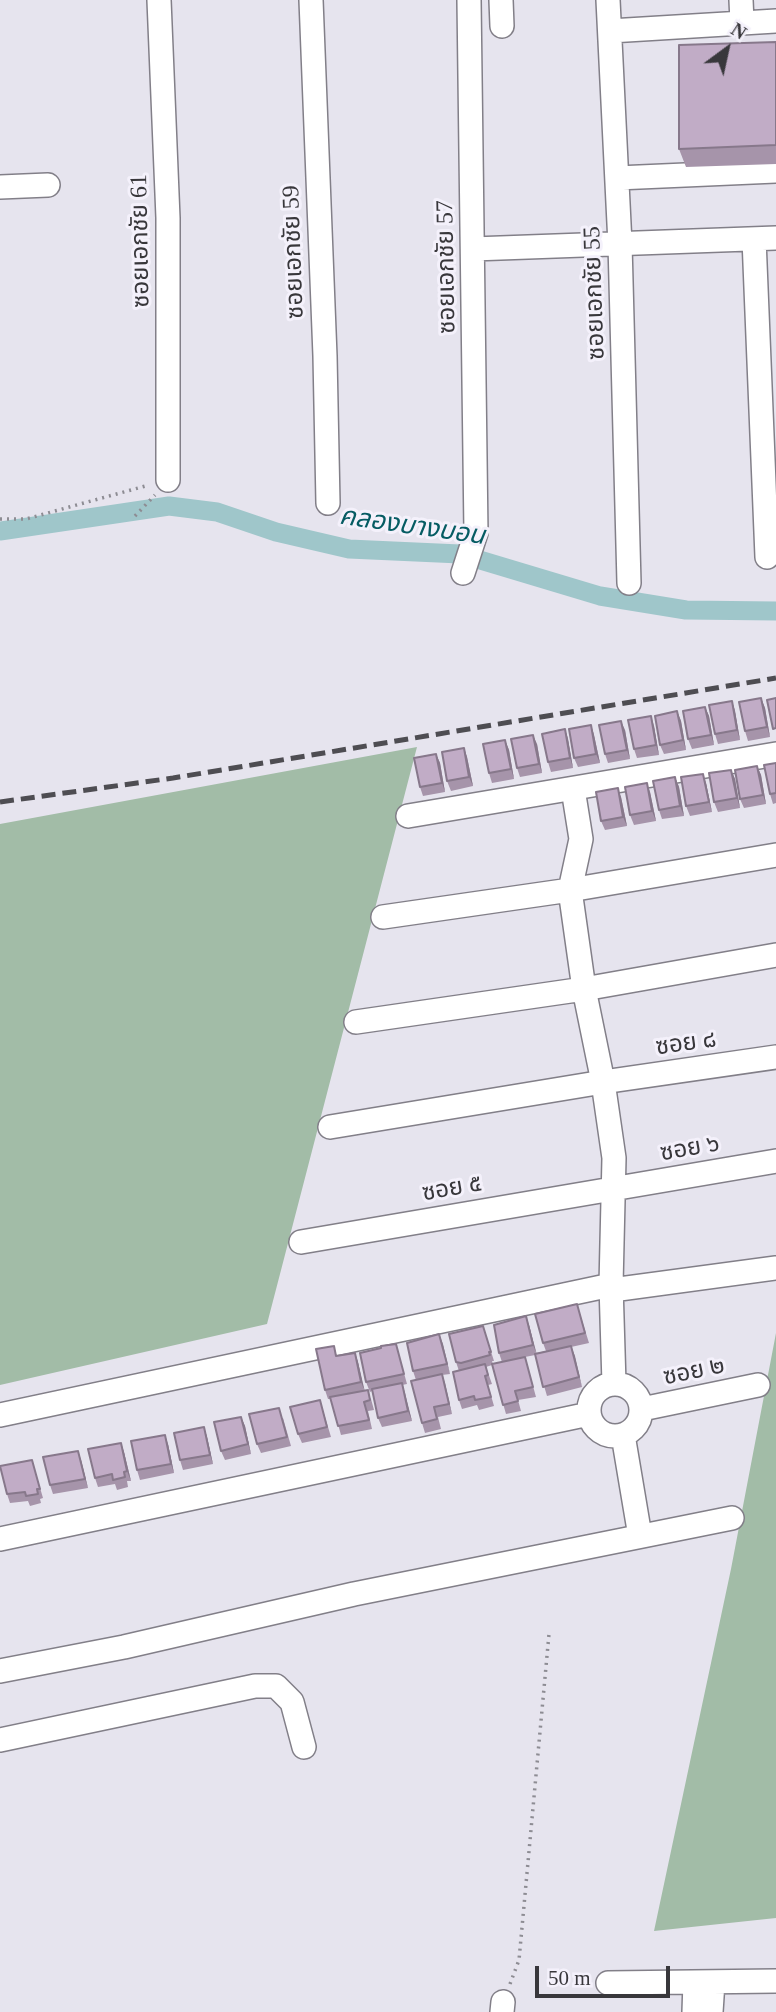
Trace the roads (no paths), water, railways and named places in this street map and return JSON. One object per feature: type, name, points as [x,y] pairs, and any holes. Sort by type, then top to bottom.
[{"type":"street","name":"ซอยเอกชัย 61","points":[[159,0],[168,218],[168,480]]},
{"type":"street","name":"ซอยเอกชัย 59","points":[[311,0],[328,503]]},
{"type":"street","name":"ซอยเอกชัย 57","points":[[463,573],[476,533],[469,0]]},
{"type":"street","points":[[501,0],[502,26]]},
{"type":"street","name":"ซอยเอกชัย 55","points":[[608,0],[620,244],[629,583]]},
{"type":"street","points":[[610,31],[741,11],[776,21]]},
{"type":"street","points":[[617,178],[776,171]]},
{"type":"street","points":[[0,187],[48,185]]},
{"type":"street","points":[[473,249],[765,239],[767,557]]},
{"type":"street","points":[[408,816],[776,754]]},
{"type":"street","points":[[573,789],[581,839],[570,890],[584,989],[603,1082],[614,1158],[614,1384]]},
{"type":"street","points":[[383,917],[570,890],[776,855]]},
{"type":"street","points":[[356,1022],[584,989],[776,955]]},
{"type":"street","name":"ซอย ๘","points":[[330,1127],[603,1082],[776,1057]]},
{"type":"street","name":"ซอย ๖","points":[[612,1189],[776,1161]]},
{"type":"street","name":"ซอย ๕","points":[[300,1242],[612,1189]]},
{"type":"street","points":[[0,1415],[612,1287],[776,1268]]},
{"type":"street","points":[[614,1384],[628,1387],[635,1393],[642,1409],[636,1426],[623,1436],[603,1433],[589,1414],[590,1400],[602,1387],[614,1384]]},
{"type":"street","name":"ซอย ๒","points":[[642,1409],[758,1385]]},
{"type":"street","points":[[0,1539],[589,1414]]},
{"type":"street","points":[[623,1436],[640,1536]]},
{"type":"street","points":[[0,1671],[124,1647],[354,1594],[732,1518]]},
{"type":"street","points":[[0,1740],[255,1686],[276,1686],[292,1702],[304,1747]]},
{"type":"street","points":[[694,2012],[704,1982]]},
{"type":"street","points":[[704,1982],[712,2012]]},
{"type":"street","points":[[608,1983],[776,1982]]},
{"type":"waterway","name":"คลองบางบอน","points":[[0,531],[169,506],[217,512],[276,532],[349,549],[460,554],[600,596],[686,610],[776,611]]},
{"type":"railway","points":[[0,802],[173,778],[776,678]]}]
